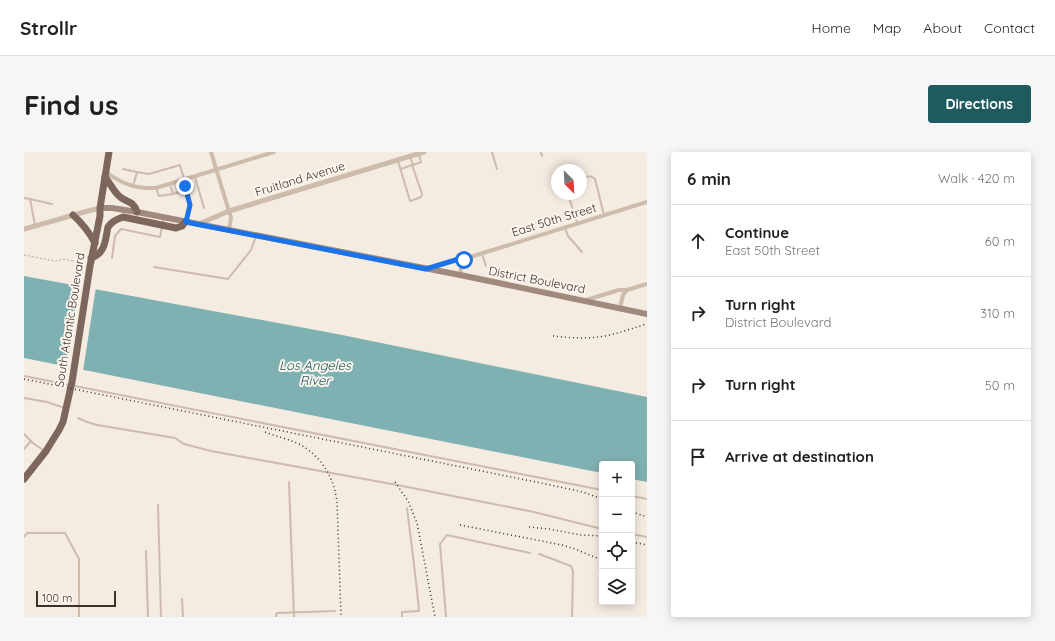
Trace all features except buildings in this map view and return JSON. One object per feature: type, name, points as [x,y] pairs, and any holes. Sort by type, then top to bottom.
[{"type":"main road","name":"South Atlantic Boulevard","points":[[24,479],[46,451],[63,422],[71,384],[90,263],[100,216],[109,152]]},
{"type":"main road","points":[[105,175],[118,195],[132,203],[137,212]]},
{"type":"main road","name":"District Boulevard","points":[[100,208],[112,208],[164,217],[460,275],[647,314]]},
{"type":"main road","points":[[73,215],[82,223],[95,243]]},
{"type":"main road","points":[[90,263],[102,250],[110,223],[118,218],[123,217],[176,228],[180,227],[186,222]]},
{"type":"street","points":[[211,152],[231,218],[229,230]]},
{"type":"street","points":[[105,175],[125,184],[156,188],[274,152]]},
{"type":"street","name":"Fruitland Avenue","points":[[199,224],[229,211],[421,153]]},
{"type":"street","name":"East 50th Street","points":[[426,269],[462,258],[467,258],[647,202]]},
{"type":"street","name":"District Boulevard","points":[[24,229],[100,208]]},
{"type":"street","points":[[460,275],[462,263],[467,258]]},
{"type":"street","points":[[584,300],[647,284]]},
{"type":"street","points":[[620,308],[623,296],[627,290]]},
{"type":"lane","points":[[492,152],[497,169]]},
{"type":"lane","points":[[541,152],[542,156]]},
{"type":"lane","points":[[401,169],[421,162],[421,153]]},
{"type":"lane","points":[[398,160],[410,201],[416,199],[422,194],[410,156]]},
{"type":"lane","points":[[122,169],[148,174],[180,164],[190,205],[186,222]]},
{"type":"lane","points":[[133,186],[137,172]]},
{"type":"lane","points":[[194,176],[204,208]]},
{"type":"lane","points":[[587,177],[590,176],[595,179],[604,215]]},
{"type":"lane","points":[[170,184],[173,194]]},
{"type":"lane","points":[[156,188],[159,196],[186,190]]},
{"type":"lane","points":[[24,198],[52,204]]},
{"type":"lane","points":[[30,199],[35,226]]},
{"type":"lane","points":[[570,200],[577,224]]},
{"type":"lane","points":[[112,258],[115,236],[122,229],[160,237],[164,217]]},
{"type":"lane","points":[[565,228],[568,236],[582,252]]},
{"type":"lane","points":[[154,267],[228,279],[251,250],[256,235]]},
{"type":"lane","points":[[482,253],[486,266]]},
{"type":"lane","points":[[24,376],[71,384],[599,489]]},
{"type":"lane","points":[[24,398],[47,402],[66,409]]},
{"type":"lane","points":[[78,418],[102,426],[175,438],[184,444],[211,451],[459,497],[534,512],[599,528]]},
{"type":"lane","points":[[24,434],[31,441],[46,451]]},
{"type":"lane","points":[[24,450],[31,441]]},
{"type":"lane","points":[[289,482],[294,617]]},
{"type":"lane","points":[[635,497],[647,499]]},
{"type":"lane","points":[[158,506],[161,617]]},
{"type":"lane","points":[[402,617],[402,612],[419,611],[407,508]]},
{"type":"lane","points":[[24,536],[26,533],[65,533],[79,559],[79,617]]},
{"type":"lane","points":[[446,617],[440,544],[447,535],[530,553]]},
{"type":"lane","points":[[635,535],[647,537]]},
{"type":"lane","points":[[146,551],[148,617]]},
{"type":"lane","points":[[539,554],[571,566],[573,571],[572,617]]},
{"type":"lane","points":[[182,599],[183,617]]},
{"type":"lane","points":[[276,617],[277,613],[335,611]]},
{"type":"path","points":[[24,255],[55,261],[63,259],[90,263]]},
{"type":"water","name":"Los Angeles River","points":[[24,276],[337,334],[647,397],[647,482],[635,480],[635,461],[599,461],[599,472],[24,358]]},
{"type":"pier","points":[[79,284],[96,287],[83,371],[66,368]]},
{"type":"railway","points":[[553,336],[579,338],[599,337],[647,324]]},
{"type":"railway","points":[[24,379],[541,483],[583,492],[599,498]]},
{"type":"railway","points":[[265,432],[297,443],[313,454],[325,468],[333,484],[337,502],[341,615]]},
{"type":"railway","points":[[395,482],[408,501],[417,523],[435,617]]},
{"type":"railway","points":[[635,513],[647,517]]},
{"type":"railway","points":[[460,525],[562,545],[599,559]]},
{"type":"railway","points":[[529,527],[581,535],[599,536]]},
{"type":"railway","points":[[635,543],[647,545]]},
{"type":"route","points":[[185,186],[190,205],[186,222],[426,269],[462,258],[467,258],[464,260]]}]
